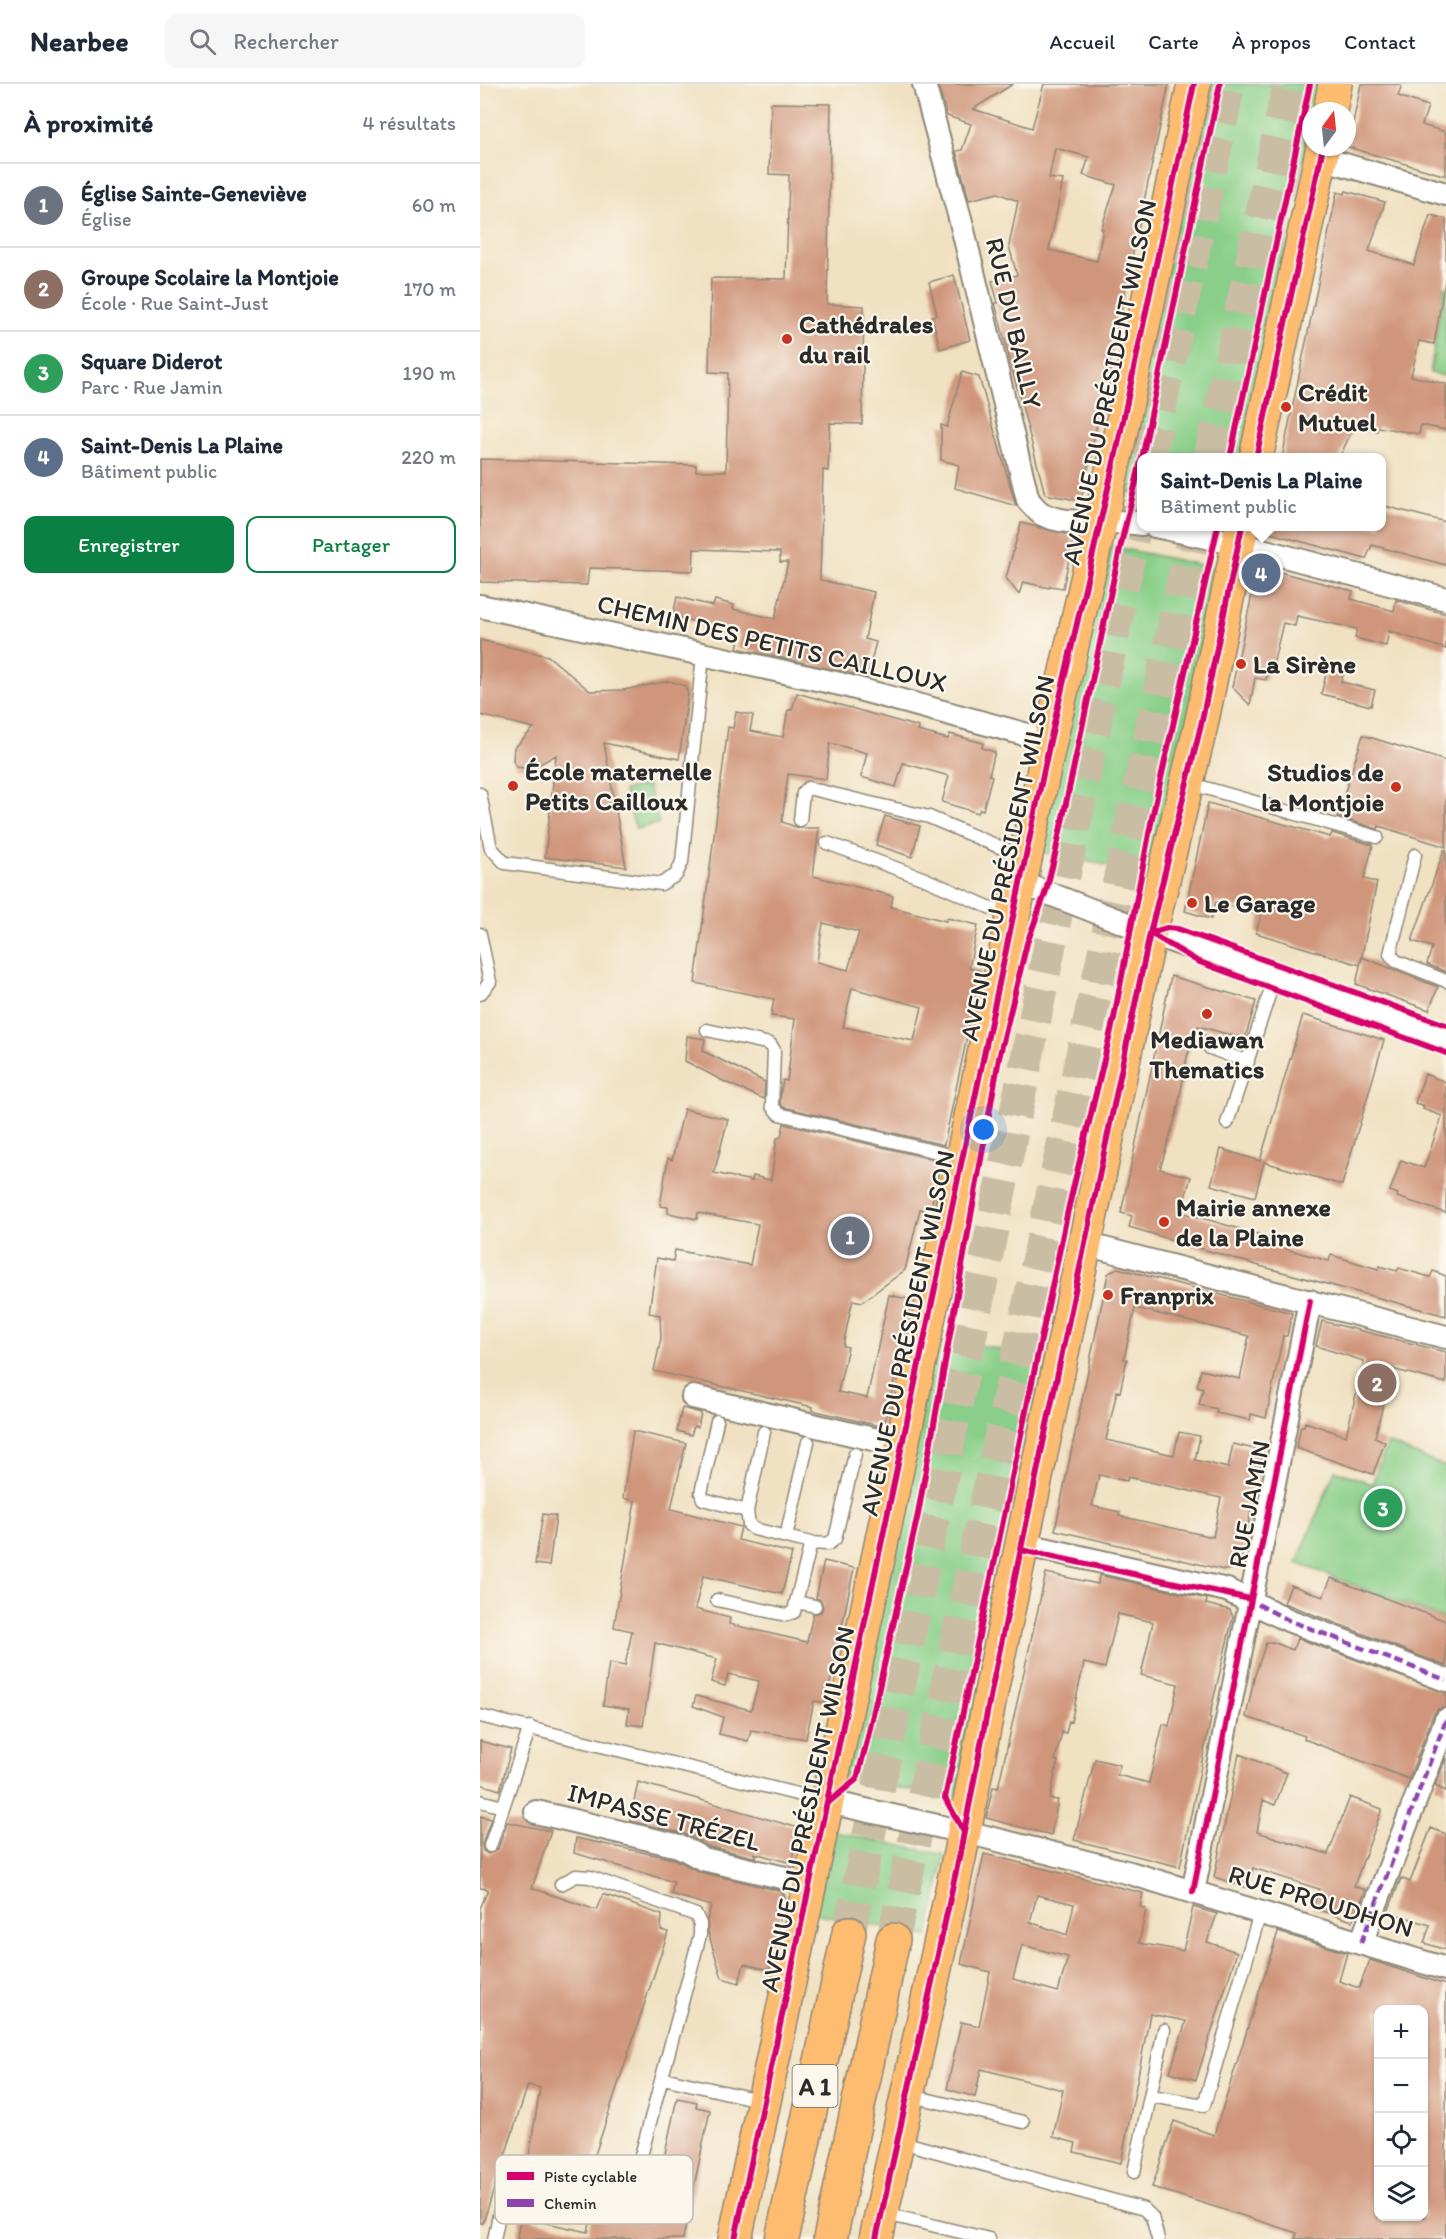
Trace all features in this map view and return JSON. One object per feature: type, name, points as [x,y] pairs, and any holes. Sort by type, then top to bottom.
[{"type":"main road","name":"AVENUE DU PRÉSIDENT WILSON","points":[[735,2239],[829,1802],[862,1616],[903,1446],[1022,885],[1050,741],[1099,519],[1115,460],[1194,84]]},
{"type":"main road","points":[[1332,102],[1335,84]]},
{"type":"main road","points":[[1257,453],[1321,156]]},
{"type":"main road","points":[[878,2226],[964,1832],[1150,933],[1187,782],[1240,535]]},
{"type":"main road","name":"A 1","points":[[782,2239],[849,1932]]},
{"type":"main road","name":"A 1","points":[[830,2239],[893,1940]]},
{"type":"street","name":"RUE DU BAILLY","points":[[924,84],[961,222],[1028,500],[1042,514],[1079,522],[1099,519],[1137,524]]},
{"type":"street","points":[[1334,156],[1446,194]]},
{"type":"street","points":[[1202,531],[1240,535],[1446,599]]},
{"type":"street","name":"CHEMIN DES PETITS CAILLOUX","points":[[480,606],[840,684],[1050,741]]},
{"type":"street","points":[[1022,885],[1446,1039]]},
{"type":"street","points":[[1085,1244],[1446,1337]]},
{"type":"street","name":"RUE JAMIN","points":[[1193,1892],[1310,1301]]},
{"type":"street","points":[[693,1397],[903,1446]]},
{"type":"street","points":[[1022,1544],[1227,1590],[1250,1599],[1288,1620],[1446,1680]]},
{"type":"street","points":[[1361,1943],[1446,1720]]},
{"type":"street","name":"RUE PROUDHON","points":[[829,1802],[1076,1858],[1446,1969]]},
{"type":"street","name":"IMPASSE TRÉZEL","points":[[537,1812],[679,1846],[703,1859],[812,1884]]},
{"type":"lane","points":[[480,794],[491,848],[505,863],[661,884],[676,874],[682,862],[703,655]]},
{"type":"lane","points":[[1187,782],[1377,837]]},
{"type":"lane","points":[[800,820],[803,794],[808,788],[929,817],[1022,885],[991,908],[925,879],[827,843]]},
{"type":"lane","points":[[1415,855],[1390,954],[1396,961],[1446,981]]},
{"type":"lane","points":[[480,934],[490,982],[480,994]]},
{"type":"lane","points":[[1227,1123],[1275,977]]},
{"type":"lane","points":[[707,1030],[770,1044],[774,1050],[772,1106],[779,1114],[963,1158]]},
{"type":"lane","points":[[1206,1042],[1210,1048],[1248,1062]]},
{"type":"lane","points":[[717,1421],[701,1493],[707,1502],[747,1510]]},
{"type":"lane","points":[[764,1432],[747,1510],[749,1525],[754,1529],[786,1537],[811,1543],[828,1544],[835,1539],[855,1454]]},
{"type":"lane","points":[[786,1537],[808,1442]]},
{"type":"lane","points":[[717,1600],[786,1615],[794,1612],[811,1543]]},
{"type":"lane","points":[[796,1602],[815,1606]]},
{"type":"lane","points":[[480,1716],[829,1802]]},
{"type":"lane","points":[[490,1846],[530,1727]]},
{"type":"lane","points":[[480,1801],[503,1807]]},
{"type":"lane","points":[[561,1884],[576,1876],[590,1877],[696,1915],[700,1924],[700,1935],[642,2155]]},
{"type":"lane","points":[[1150,2096],[1203,2105],[1260,1913]]},
{"type":"lane","points":[[1134,2172],[1164,2030]]},
{"type":"lane","points":[[663,2078],[764,2102]]},
{"type":"lane","points":[[906,2095],[1023,2122]]},
{"type":"lane","points":[[897,2141],[1144,2209],[1152,2217],[1158,2239]]},
{"type":"lane","points":[[494,2239],[498,2224]]},
{"type":"lane","points":[[878,2226],[989,2239]]},
{"type":"green space","points":[[1203,84],[1319,84],[1316,102],[1302,102],[1302,156],[1304,156],[1243,453],[1137,453],[1137,494],[1114,489]]},
{"type":"green space","points":[[1444,286],[1446,287],[1446,376],[1430,373]]},
{"type":"green space","points":[[1105,545],[1221,569],[1157,876],[1038,851]]},
{"type":"green space","points":[[647,784],[659,823],[636,829],[624,791]]},
{"type":"green space","points":[[936,1336],[1050,1360],[957,1800],[842,1776]]},
{"type":"green space","points":[[1388,1443],[1446,1467],[1446,1620],[1297,1563],[1335,1470],[1372,1484]]},
{"type":"green space","points":[[830,1831],[945,1855],[928,1936],[814,1913]]},
{"type":"building","points":[[938,84],[1013,84],[973,109],[1032,128],[1044,84],[1169,84],[1108,370],[1112,371],[1101,420],[1098,419],[1082,496],[1076,500],[1045,494],[995,303],[998,303],[992,281],[1017,275],[1009,246],[1018,201],[998,193],[969,200],[956,151],[962,150],[971,124],[947,116]],"holes":[[[1055,148],[1089,157],[1083,175],[1116,185],[1101,229],[1103,229],[1097,261],[1049,250],[1063,180],[1049,178]]]},
{"type":"building","points":[[1361,84],[1402,84],[1398,96],[1428,106],[1422,125],[1446,132],[1446,176],[1356,149],[1356,108]]},
{"type":"building","points":[[771,103],[831,104],[827,304],[864,306],[862,424],[830,423],[828,471],[823,470],[820,580],[874,592],[865,639],[876,642],[867,677],[737,648],[740,634],[673,616],[677,597],[713,606],[715,600],[734,605],[733,609],[775,619],[788,562],[780,562],[780,552],[694,549],[693,571],[589,568],[587,585],[480,582],[480,459],[696,465],[696,471],[726,471],[728,373],[709,372],[711,278],[786,279],[789,175],[769,174]]},
{"type":"building","points":[[1346,191],[1385,202],[1369,251],[1414,265],[1430,215],[1446,219],[1446,275],[1434,344],[1419,341],[1411,376],[1446,384],[1446,430],[1421,425],[1419,434],[1378,427],[1377,431],[1355,425],[1341,453],[1283,453],[1337,192],[1345,194]]},
{"type":"building","points":[[954,275],[970,340],[940,349],[932,316],[937,315],[929,282]]},
{"type":"building","points":[[962,372],[979,377],[1016,506],[955,488],[959,465],[941,460],[941,425],[947,427]]},
{"type":"building","points":[[1386,506],[1446,522],[1446,565],[1372,545],[1366,559],[1262,531],[1386,531]]},
{"type":"building","points":[[1021,523],[1069,535],[1073,540],[1063,588],[1050,586],[1049,588],[1023,582],[1019,595],[1006,578]]},
{"type":"building","points":[[1268,569],[1353,591],[1351,599],[1394,611],[1396,600],[1446,614],[1446,649],[1389,631],[1386,646],[1355,638],[1357,629],[1297,616],[1295,626],[1283,623],[1271,673],[1268,672],[1266,680],[1255,678],[1250,705],[1232,687],[1256,576]]},
{"type":"building","points":[[480,640],[548,656],[590,691],[623,690],[670,681],[685,686],[688,694],[679,759],[604,743],[626,867],[545,857],[556,755],[531,769],[517,767],[513,761],[514,748],[534,728],[480,715]]},
{"type":"building","points":[[1328,667],[1344,671],[1341,682],[1375,690],[1371,706],[1321,694]]},
{"type":"building","points":[[797,693],[919,727],[918,731],[948,739],[950,734],[983,743],[982,748],[995,752],[989,775],[992,776],[983,810],[980,809],[978,813],[942,802],[949,776],[903,763],[896,787],[861,777],[867,753],[830,743],[826,779],[788,774],[782,822],[799,828],[819,828],[813,876],[893,896],[891,907],[946,921],[947,918],[978,925],[969,968],[981,971],[944,1145],[783,1107],[780,1103],[781,1090],[783,1080],[787,1081],[795,1019],[771,1016],[774,999],[695,983],[728,727],[733,728],[736,712],[753,715],[750,731],[783,737],[788,710],[792,710]],"holes":[[[823,923],[859,932],[848,970],[817,962]],[[852,988],[922,1007],[914,1041],[843,1027]]]},
{"type":"building","name":"Studios de la Montjoie","points":[[1363,735],[1446,761],[1446,847],[1379,826],[1378,829],[1337,817]]},
{"type":"building","points":[[1208,803],[1330,837],[1332,833],[1373,845],[1364,879],[1377,882],[1360,965],[1256,933],[1261,915],[1216,902],[1211,919],[1185,911]]},
{"type":"building","points":[[885,816],[920,826],[912,857],[876,845]]},
{"type":"building","points":[[1444,850],[1446,850],[1446,972],[1427,964],[1432,947],[1412,941]]},
{"type":"building","points":[[1362,957],[1438,987],[1429,1010],[1356,984]]},
{"type":"building","points":[[1171,976],[1256,1001],[1245,1039],[1198,1026],[1187,1057],[1177,1112],[1160,1169],[1191,1177],[1181,1212],[1288,1243],[1286,1249],[1329,1261],[1331,1255],[1378,1269],[1379,1266],[1397,1271],[1399,1268],[1430,1277],[1433,1271],[1446,1276],[1446,1316],[1256,1265],[1129,1227],[1132,1216],[1121,1213]]},
{"type":"building","points":[[1303,1015],[1384,1040],[1342,1185],[1264,1162],[1255,1197],[1211,1185],[1221,1149],[1260,1161]]},
{"type":"building","points":[[687,1036],[705,1039],[703,1051],[765,1082],[764,1099],[685,1061]]},
{"type":"building","points":[[1425,1074],[1446,1082],[1446,1213],[1397,1197],[1398,1194],[1390,1191],[1401,1160],[1424,1168],[1442,1116],[1423,1109],[1424,1106],[1415,1103]]},
{"type":"building","points":[[684,1109],[728,1119],[714,1173],[752,1181],[753,1176],[771,1180],[777,1138],[781,1137],[784,1124],[941,1161],[930,1212],[920,1209],[905,1270],[862,1302],[853,1300],[850,1312],[843,1346],[848,1347],[838,1392],[867,1398],[889,1295],[912,1300],[884,1427],[812,1410],[813,1407],[654,1371],[661,1338],[660,1315],[649,1313],[657,1258],[673,1261],[675,1250],[750,1265],[758,1224],[698,1213],[697,1219],[668,1213],[668,1207],[660,1206],[668,1158],[672,1160]]},
{"type":"building","points":[[1117,1268],[1292,1313],[1287,1336],[1283,1336],[1266,1418],[1251,1414],[1250,1420],[1216,1413],[1217,1409],[1199,1405],[1203,1389],[1197,1387],[1201,1370],[1240,1379],[1249,1336],[1135,1308],[1124,1359],[1127,1359],[1120,1392],[1117,1391],[1106,1440],[1174,1455],[1179,1432],[1200,1436],[1195,1460],[1228,1468],[1233,1444],[1263,1451],[1241,1561],[1232,1569],[1224,1570],[1055,1530],[1108,1274]],"holes":[[[1099,1475],[1127,1481],[1128,1477],[1221,1498],[1213,1537],[1119,1516],[1120,1512],[1092,1506]]]},
{"type":"building","points":[[1322,1321],[1446,1352],[1446,1383],[1392,1369],[1375,1437],[1385,1442],[1373,1474],[1296,1448],[1301,1426],[1304,1426],[1305,1422],[1346,1436],[1364,1361],[1316,1346]]},
{"type":"building","points":[[682,1408],[701,1413],[698,1427],[694,1426],[691,1435],[677,1431]]},
{"type":"building","points":[[633,1431],[686,1443],[671,1509],[741,1527],[738,1540],[792,1553],[782,1594],[703,1576],[695,1609],[730,1618],[729,1624],[807,1642],[813,1614],[821,1612],[823,1607],[821,1600],[816,1598],[824,1561],[854,1568],[826,1703],[814,1701],[806,1739],[751,1730],[748,1741],[719,1734],[723,1717],[693,1706],[696,1696],[751,1710],[759,1681],[728,1674],[725,1686],[711,1682],[717,1659],[655,1643],[643,1726],[627,1724],[629,1709],[603,1705],[609,1663],[625,1666],[632,1631],[614,1627],[635,1501],[623,1498]]},
{"type":"building","points":[[543,1514],[556,1516],[549,1566],[535,1564]]},
{"type":"building","points":[[1046,1573],[1098,1584],[1099,1575],[1207,1599],[1206,1604],[1230,1610],[1233,1617],[1209,1718],[1211,1718],[1180,1867],[1074,1840],[1095,1759],[1120,1765],[1117,1775],[1149,1783],[1163,1724],[1169,1726],[1178,1684],[1141,1675],[1153,1622],[1118,1614],[1105,1668],[1084,1663],[1071,1722],[1069,1721],[1066,1733],[1062,1732],[1055,1760],[1058,1761],[1050,1799],[1058,1800],[1051,1835],[986,1818],[993,1787],[998,1788]]},
{"type":"building","points":[[1331,1578],[1446,1621],[1446,1666],[1284,1603],[1291,1585],[1323,1597]]},
{"type":"building","points":[[1297,1638],[1446,1693],[1446,1707],[1438,1709],[1433,1715],[1409,1779],[1304,1739],[1305,1736],[1246,1717],[1254,1678],[1266,1643],[1273,1642],[1293,1650]]},
{"type":"building","points":[[480,1741],[511,1749],[500,1790],[480,1784]]},
{"type":"building","points":[[1239,1754],[1287,1773],[1275,1805],[1263,1800],[1257,1832],[1328,1854],[1350,1797],[1382,1809],[1354,1886],[1366,1890],[1352,1921],[1313,1908],[1319,1889],[1253,1868],[1248,1888],[1214,1877]]},
{"type":"building","points":[[1446,1758],[1446,1791],[1435,1786]]},
{"type":"building","points":[[638,1782],[799,1828],[791,1863],[754,1853],[757,1858],[708,1846],[682,1833],[630,1821]]},
{"type":"building","points":[[480,1816],[491,1819],[482,1844],[483,1851],[488,1854],[498,1849],[507,1822],[551,1831],[532,1888],[596,1910],[603,1894],[662,1915],[661,1930],[668,1932],[595,2155],[529,2155],[540,2088],[528,2085],[505,2155],[495,2155],[495,2186],[483,2223],[480,2223],[480,1909],[488,1889],[480,1888]]},
{"type":"building","points":[[1431,1828],[1446,1834],[1446,1950],[1424,1943],[1430,1925],[1388,1912],[1401,1878],[1410,1882]]},
{"type":"building","points":[[576,1838],[674,1859],[700,1872],[781,1891],[785,1896],[769,1970],[744,1964],[739,1983],[722,1978],[708,1932],[707,1920],[711,1906],[671,1894],[674,1882],[574,1853]]},
{"type":"building","points":[[984,1854],[1143,1893],[1140,1907],[1146,1909],[1139,1943],[1183,1951],[1193,1907],[1217,1914],[1207,1942],[1237,1952],[1196,2080],[1170,2072],[1186,2021],[1150,2014],[1121,2163],[1074,2152],[1076,2143],[1053,2137],[1063,2090],[981,2069],[975,2097],[947,2089],[961,2022],[979,2026],[990,1972],[961,1964]],"holes":[[[1037,1895],[1074,1904],[1067,1935],[1030,1922]],[[1022,1945],[1068,1957],[1058,1992],[1013,1979]]]},
{"type":"building","points":[[1278,1932],[1347,1953],[1339,1981],[1359,1988],[1370,1960],[1446,1985],[1446,2239],[1295,2239],[1297,2233],[1152,2187],[1174,2121],[1214,2135]]},
{"type":"building","points":[[677,2098],[697,2102],[696,2107],[710,2110],[693,2191],[693,2155],[665,2155]]},
{"type":"building","points":[[519,2224],[551,2224],[588,2232],[590,2224],[686,2224],[683,2239],[517,2239]]},
{"type":"tunnel","points":[[1150,453],[1229,84]]},
{"type":"tunnel","points":[[1211,453],[1289,84]]},
{"type":"tunnel","points":[[849,1933],[1137,517]]},
{"type":"tunnel","points":[[893,1940],[1194,531]]},
{"type":"marked path","points":[[1246,1598],[1288,1620],[1446,1680]]},
{"type":"marked path","points":[[1361,1943],[1446,1720]]},
{"type":"cycle path","points":[[735,2239],[1050,741],[1117,449],[1194,84]]},
{"type":"cycle path","points":[[1143,453],[1220,84]]},
{"type":"cycle path","points":[[1231,453],[1310,84]]},
{"type":"cycle path","points":[[1257,453],[1321,156]]},
{"type":"cycle path","points":[[829,1802],[857,1779],[867,1741],[918,1514],[999,1058],[1027,943],[1046,891],[1055,855],[1137,478]]},
{"type":"cycle path","points":[[964,1832],[945,1798],[1068,1210],[1114,1018],[1152,818],[1217,531]]},
{"type":"cycle path","points":[[876,2239],[960,1853],[992,1687],[1150,933],[1201,725],[1241,531]]},
{"type":"cycle path","points":[[1150,933],[1167,928],[1178,929],[1446,1025]]},
{"type":"cycle path","points":[[1150,933],[1197,961],[1446,1053]]},
{"type":"cycle path","points":[[1193,1892],[1310,1301]]},
{"type":"cycle path","points":[[1021,1550],[1250,1599]]},
{"type":"place","name":"Cathédrales du rail","points":[[787,339]]},
{"type":"place","name":"Crédit Mutuel","points":[[1286,407]]},
{"type":"place","name":"Saint-Denis La Plaine","points":[[1261,573]]},
{"type":"place","name":"La Sirène","points":[[1241,664]]},
{"type":"place","name":"École maternelle Petits Cailloux","points":[[513,786]]},
{"type":"place","name":"Studios de la Montjoie","points":[[1396,787]]},
{"type":"place","name":"Le Garage","points":[[1192,903]]},
{"type":"place","name":"Mediawan Thematics","points":[[1207,1014]]},
{"type":"place","name":"Mairie annexe de la Plaine","points":[[1164,1222]]},
{"type":"place","name":"Église Sainte-Geneviève","points":[[850,1236]]},
{"type":"place","name":"Franprix","points":[[1108,1295]]},
{"type":"place","name":"Groupe Scolaire la Montjoie","points":[[1377,1383]]},
{"type":"place","name":"Square Diderot","points":[[1383,1508]]}]
